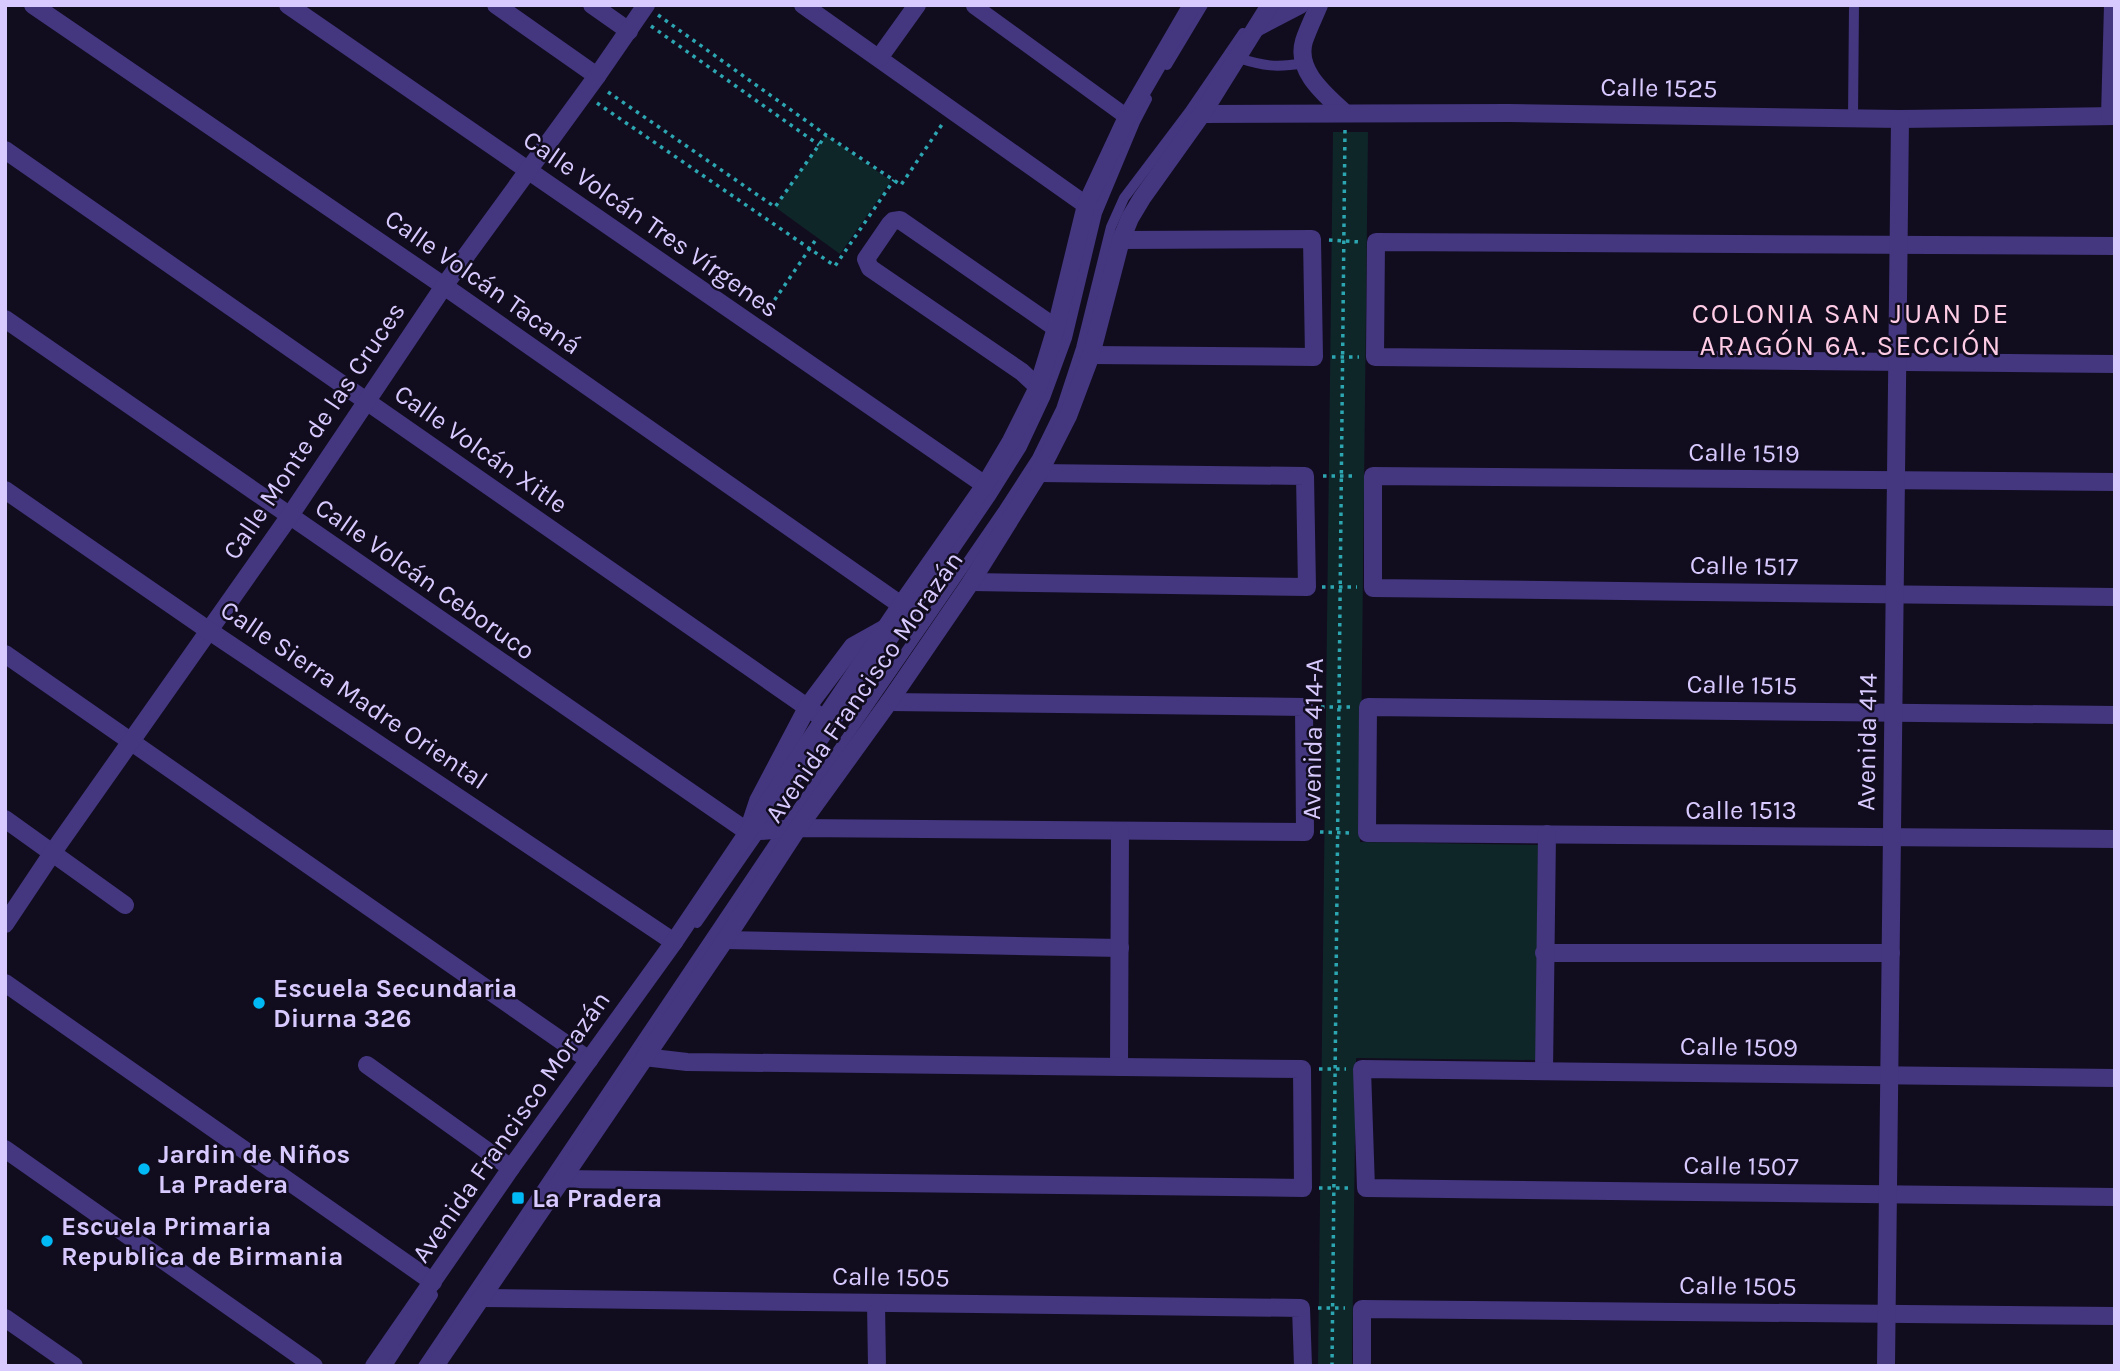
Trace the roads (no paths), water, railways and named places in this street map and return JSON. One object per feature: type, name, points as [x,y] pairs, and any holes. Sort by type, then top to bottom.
[{"type":"street","name":"Calle Volcán Tacaná","points":[[33,5],[444,286],[901,605]]},
{"type":"street","name":"Calle Volcán Tres Vírgenes","points":[[288,5],[985,485]]},
{"type":"street","points":[[496,5],[591,84]]},
{"type":"street","points":[[592,5],[639,15]]},
{"type":"street","points":[[803,5],[1086,205]]},
{"type":"street","points":[[879,58],[917,5]]},
{"type":"street","name":"Avenida Francisco Morazán","points":[[374,1366],[511,1168],[754,832],[824,719],[985,485],[1038,387],[1056,328],[1086,205],[1127,117],[1192,5]]},
{"type":"street","name":"Avenida Francisco Morazán","points":[[435,1366],[725,940],[791,829],[889,702],[971,582],[1039,473],[1068,416],[1091,355],[1121,240],[1130,218],[1202,114],[1270,5]]},
{"type":"street","points":[[1256,28],[1300,5]]},
{"type":"street","points":[[1319,5],[1303,43],[1304,63],[1318,87],[1345,113]]},
{"type":"street","points":[[2113,5],[2113,116]]},
{"type":"street","points":[[974,6],[1127,117]]},
{"type":"street","name":"Calle Monte de las Cruces","points":[[5,924],[289,517],[444,286],[639,15]]},
{"type":"street","name":"Calle 1525","points":[[1202,114],[1509,113],[1900,119],[2113,116]]},
{"type":"street","name":"Avenida 414","points":[[1886,1366],[1900,119]]},
{"type":"street","name":"Calle Volcán Xitle","points":[[5,150],[824,719]]},
{"type":"street","points":[[1038,387],[1022,372],[870,268],[866,262],[867,256],[890,224],[896,220],[904,222],[1056,328]]},
{"type":"street","points":[[1091,355],[1314,357],[1312,239],[1121,240]]},
{"type":"street","points":[[2115,246],[1376,242],[1375,358],[2115,364]]},
{"type":"street","name":"Calle Volcán Ceboruco","points":[[5,318],[289,517],[754,832]]},
{"type":"street","points":[[971,582],[1307,587],[1305,475],[1039,473]]},
{"type":"street","name":"Calle 1519","points":[[1373,588],[1373,476],[2115,482]]},
{"type":"street","name":"Calle Sierra Madre Oriental","points":[[5,490],[208,630],[674,942]]},
{"type":"street","name":"Calle 1517","points":[[1373,588],[2115,597]]},
{"type":"street","points":[[887,626],[853,646],[808,706],[758,801],[754,832],[791,829],[1120,831],[1119,1067]]},
{"type":"street","points":[[5,654],[589,1060]]},
{"type":"street","name":"Avenida 414-A","points":[[889,702],[1304,707],[1306,832],[1120,831]]},
{"type":"street","name":"Avenida 414-A","points":[[1367,833],[1368,707]]},
{"type":"street","name":"Calle 1515","points":[[1368,707],[2115,715]]},
{"type":"street","points":[[5,819],[125,905]]},
{"type":"street","name":"Calle 1513","points":[[1367,833],[2115,839]]},
{"type":"street","points":[[1544,1071],[1547,834]]},
{"type":"street","points":[[725,940],[1120,948]]},
{"type":"street","points":[[1544,953],[1891,953]]},
{"type":"street","points":[[5,983],[433,1282]]},
{"type":"street","points":[[562,1179],[1303,1188],[1302,1069],[687,1062],[644,1057]]},
{"type":"street","points":[[368,1065],[511,1168]]},
{"type":"street","name":"Calle 1509","points":[[1366,1188],[1362,1069],[2115,1078]]},
{"type":"street","points":[[5,1149],[314,1366]]},
{"type":"street","name":"Calle 1507","points":[[1366,1188],[2115,1197]]},
{"type":"street","name":"Calle 1505","points":[[480,1298],[1301,1308],[1303,1366]]},
{"type":"street","points":[[876,1304],[877,1366]]},
{"type":"street","name":"Calle 1505","points":[[1362,1366],[1362,1309],[2115,1316]]},
{"type":"street","points":[[5,1318],[74,1366]]},
{"type":"lane","points":[[387,1366],[457,1256],[745,857],[754,832],[918,604],[1022,447],[1045,398],[1067,338],[1097,213],[1146,100],[1203,5]]},
{"type":"lane","points":[[423,1366],[791,829],[1037,458],[1061,409],[1081,348],[1111,227],[1124,198],[1188,112],[1250,24],[1260,5]]},
{"type":"lane","points":[[1853,117],[1854,5]]},
{"type":"lane","points":[[1238,58],[1260,65],[1279,67],[1304,63]]},
{"type":"place","name":"Escuela Secundaria Diurna 326","points":[[259,1003]]},
{"type":"place","name":"Jardin de Niños La Pradera","points":[[144,1169]]},
{"type":"place","name":"La Pradera","points":[[518,1198]]},
{"type":"place","name":"Escuela Primaria Republica de Birmania","points":[[47,1241]]},
{"type":"district","name":"COLONIA SAN JUAN DE ARAGÓN 6A. SECCIÓN","points":[[1851,329]]}]
